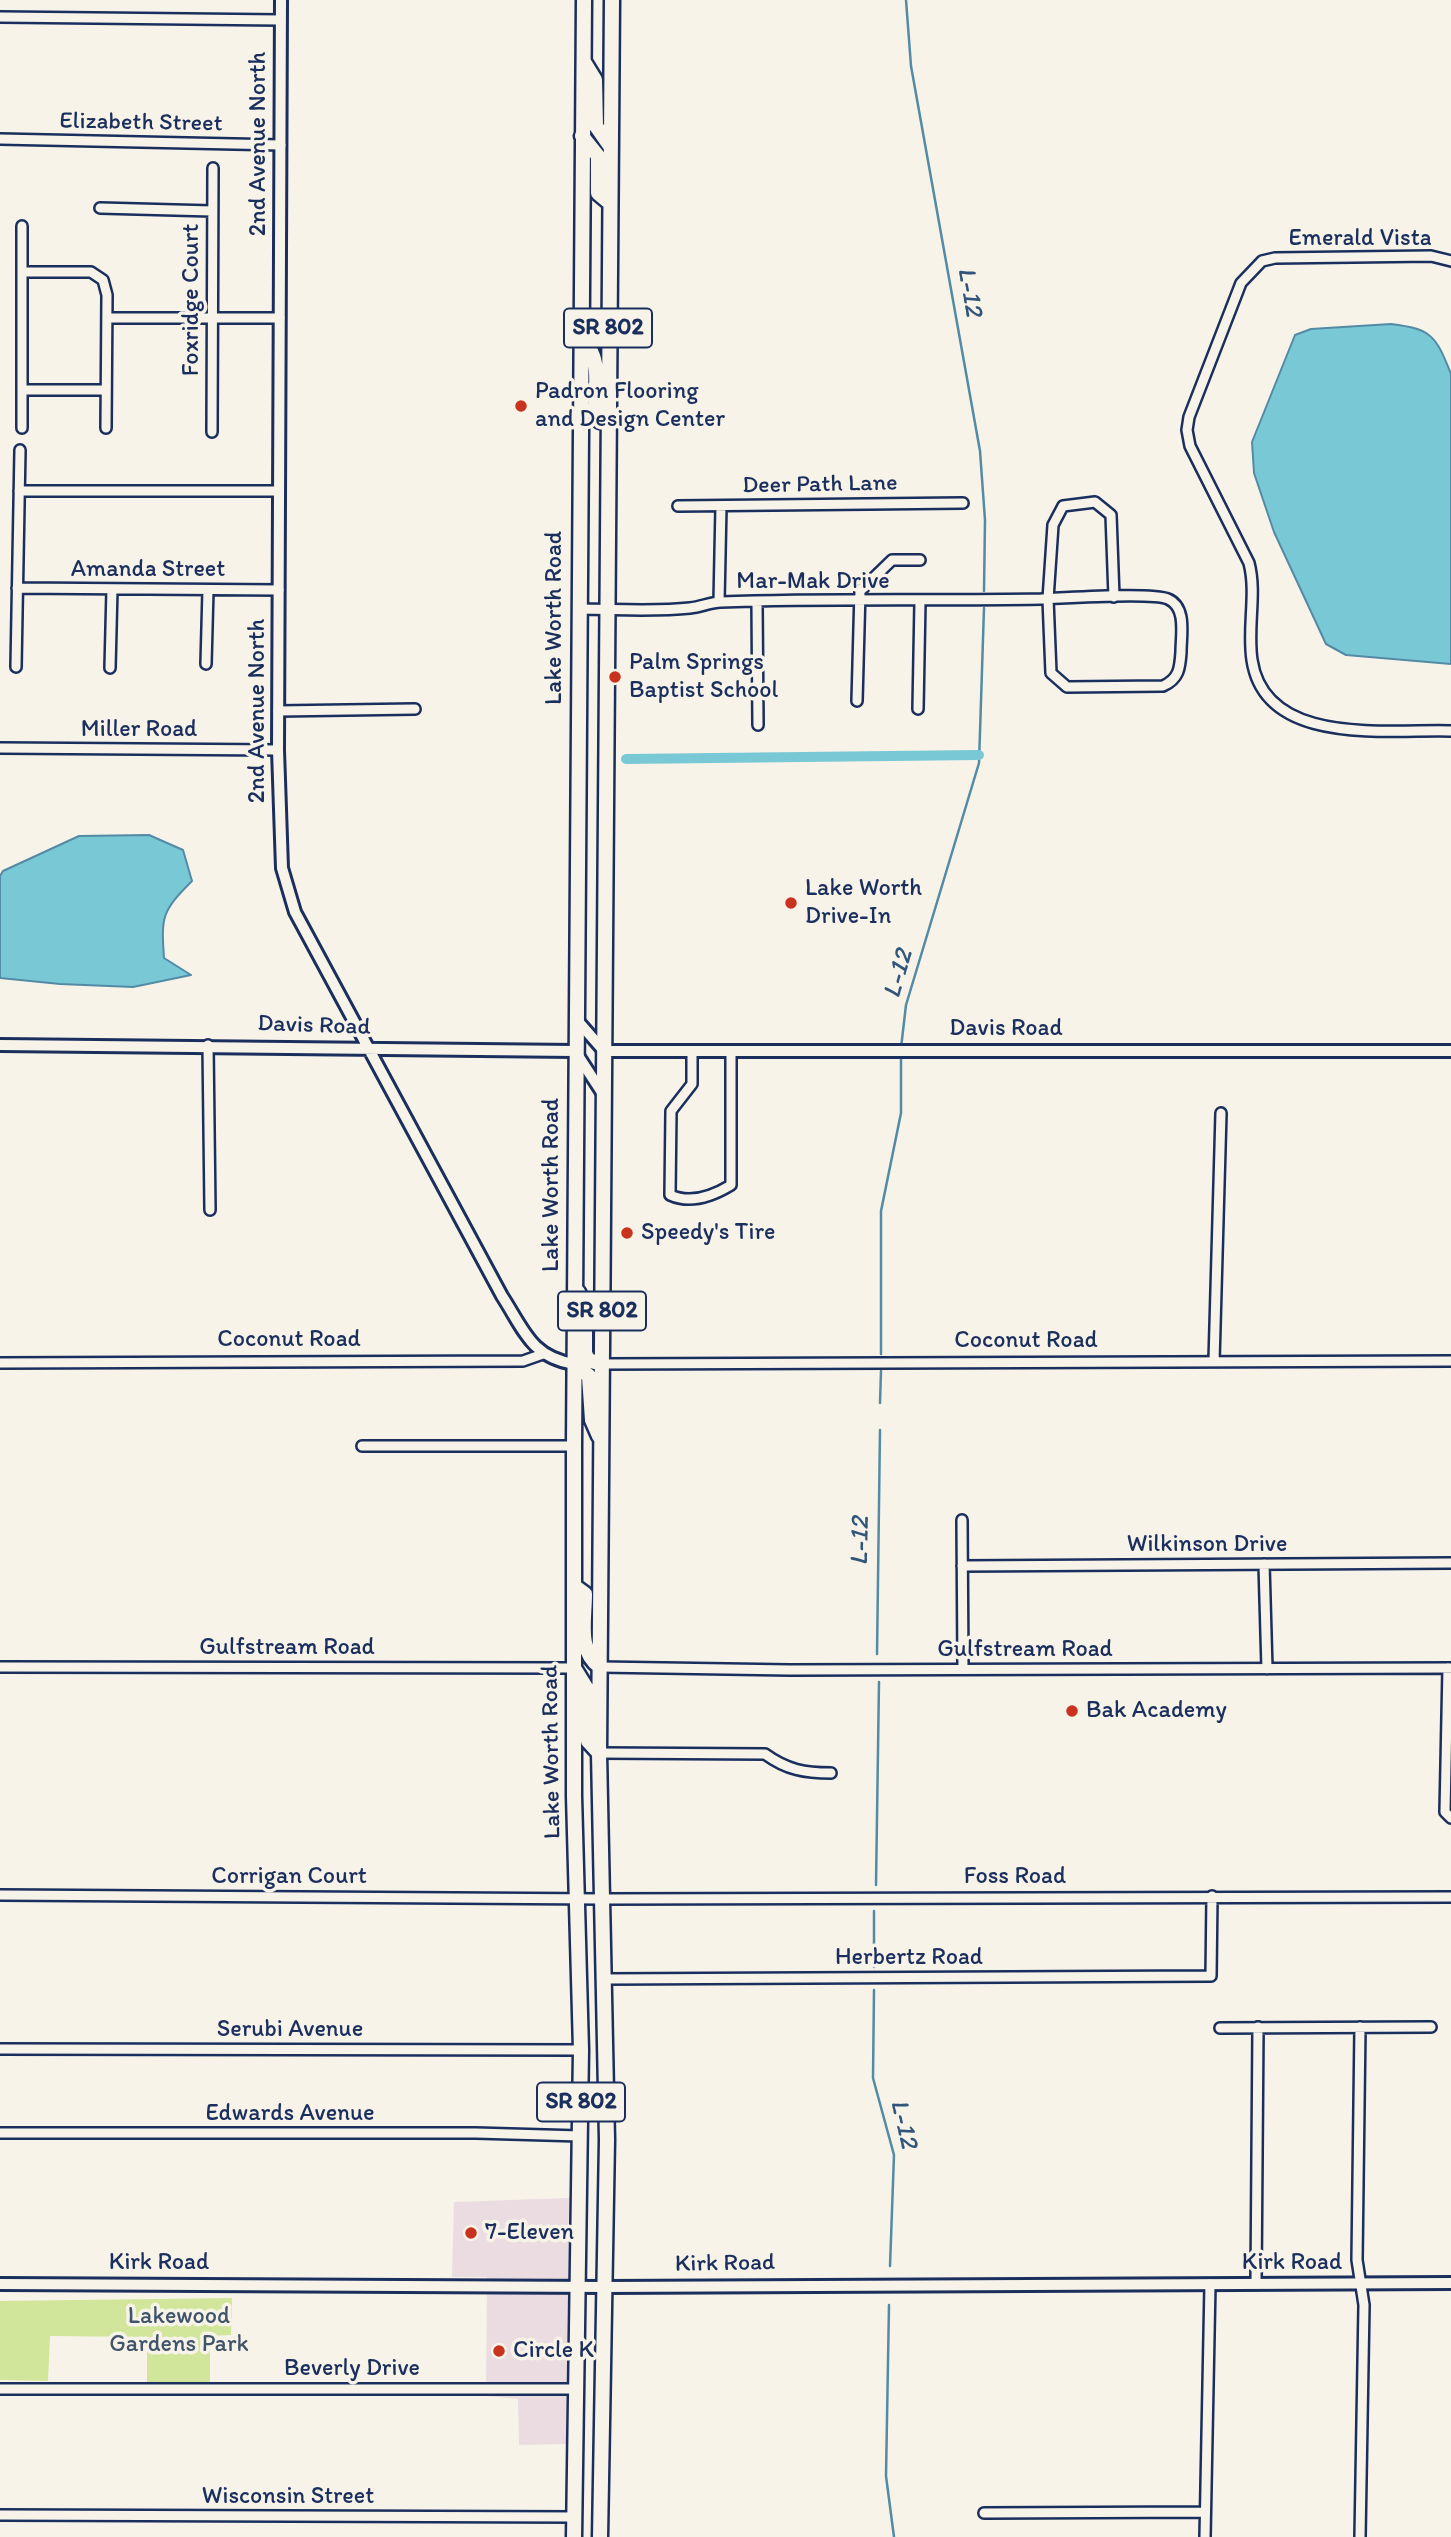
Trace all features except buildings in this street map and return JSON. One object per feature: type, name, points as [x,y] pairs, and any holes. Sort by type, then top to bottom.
[{"type":"main road","name":"Lake Worth Road","points":[[575,2537],[581,2050],[573,1446],[583,0]]},
{"type":"main road","name":"Lake Worth Road","points":[[600,2537],[606,1979],[599,1753],[612,0]]},
{"type":"main road","points":[[583,61],[595,80],[596,126],[610,146]]},
{"type":"main road","points":[[582,136],[598,156],[598,193],[610,203]]},
{"type":"main road","points":[[580,339],[591,346],[595,356],[596,413],[600,421],[607,422]]},
{"type":"main road","points":[[575,1280],[585,1309],[585,1353],[588,1360],[602,1364]]},
{"type":"main road","points":[[574,1364],[589,1376],[592,1420],[602,1441]]},
{"type":"main road","points":[[574,1586],[585,1594],[585,1649],[590,1660],[600,1667]]},
{"type":"main road","points":[[574,1668],[587,1689],[588,1741],[599,1753]]},
{"type":"street","name":"2nd Avenue North","points":[[281,0],[278,750],[282,868],[295,912],[366,1047],[502,1296],[532,1343],[543,1354]]},
{"type":"street","points":[[0,17],[281,20]]},
{"type":"street","name":"Elizabeth Street","points":[[0,139],[281,145]]},
{"type":"street","name":"Foxridge Court","points":[[212,432],[213,168]]},
{"type":"street","points":[[100,208],[212,211]]},
{"type":"street","points":[[22,226],[22,428]]},
{"type":"street","name":"Emerald Vista","points":[[1451,261],[1431,256],[1275,258],[1262,261],[1241,283],[1189,417],[1187,430],[1190,446],[1249,562],[1253,583],[1252,661],[1258,681],[1270,699],[1300,721],[1327,727],[1451,731]]},
{"type":"street","points":[[22,272],[98,275],[106,286],[106,428]]},
{"type":"street","points":[[107,318],[280,318]]},
{"type":"street","points":[[22,390],[106,390]]},
{"type":"street","points":[[16,667],[20,450]]},
{"type":"street","points":[[19,491],[279,491]]},
{"type":"street","points":[[1048,598],[1055,517],[1063,506],[1087,501],[1101,504],[1111,516],[1114,597]]},
{"type":"street","name":"Deer Path Lane","points":[[678,506],[963,503]]},
{"type":"street","points":[[719,602],[721,506]]},
{"type":"street","points":[[857,701],[857,601],[860,591],[892,560],[920,560]]},
{"type":"street","name":"Amanda Street","points":[[17,588],[279,590]]},
{"type":"street","points":[[110,668],[112,589]]},
{"type":"street","points":[[206,664],[208,590]]},
{"type":"street","name":"Mar-Mak Drive","points":[[578,609],[691,608],[719,602],[757,603],[920,601],[1048,598],[1114,597],[1166,597],[1177,606],[1181,620],[1180,665],[1175,678],[1163,686],[1067,687],[1055,679],[1050,666],[1048,598]]},
{"type":"street","points":[[918,709],[920,601]]},
{"type":"street","points":[[757,603],[758,725]]},
{"type":"street","points":[[278,711],[415,709]]},
{"type":"street","name":"Miller Road","points":[[0,748],[278,750]]},
{"type":"street","points":[[576,1018],[604,1051]]},
{"type":"street","name":"Davis Road","points":[[0,1045],[208,1045],[366,1047],[385,1050],[575,1051]]},
{"type":"street","points":[[208,1045],[210,1210]]},
{"type":"street","points":[[575,1051],[583,1059],[603,1094]]},
{"type":"street","name":"Davis Road","points":[[604,1051],[1451,1051]]},
{"type":"street","points":[[692,1052],[692,1084],[671,1111],[670,1195],[685,1201],[732,1185],[731,1052]]},
{"type":"street","points":[[1214,1361],[1221,1113]]},
{"type":"street","name":"Coconut Road","points":[[0,1363],[523,1361],[543,1354],[553,1361],[574,1364]]},
{"type":"street","name":"Coconut Road","points":[[602,1364],[1451,1361]]},
{"type":"street","points":[[362,1446],[573,1446]]},
{"type":"street","points":[[962,1520],[962,1669]]},
{"type":"street","name":"Wilkinson Drive","points":[[962,1566],[1451,1563]]},
{"type":"street","points":[[1264,1564],[1267,1669]]},
{"type":"street","name":"Gulfstream Road","points":[[0,1667],[574,1668]]},
{"type":"street","name":"Gulfstream Road","points":[[600,1667],[1449,1668]]},
{"type":"street","points":[[1448,1815],[1449,1668]]},
{"type":"street","points":[[599,1753],[765,1754],[780,1765],[801,1773],[831,1773]]},
{"type":"street","name":"Corrigan Court","points":[[0,1895],[579,1897]]},
{"type":"street","name":"Herbertz Road","points":[[606,1979],[1212,1976],[1212,1896]]},
{"type":"street","name":"Foss Road","points":[[579,1897],[1451,1897]]},
{"type":"street","points":[[1256,2284],[1258,2027]]},
{"type":"street","points":[[1360,2027],[1357,2260],[1364,2305],[1360,2537]]},
{"type":"street","points":[[1220,2028],[1431,2027]]},
{"type":"street","name":"Serubi Avenue","points":[[0,2049],[581,2050]]},
{"type":"street","name":"Edwards Avenue","points":[[0,2133],[476,2133],[580,2136]]},
{"type":"street","name":"Kirk Road","points":[[0,2284],[604,2287],[1451,2283]]},
{"type":"street","points":[[1205,2537],[1210,2284]]},
{"type":"street","name":"Beverly Drive","points":[[0,2389],[578,2389]]},
{"type":"street","points":[[984,2512],[1205,2512]]},
{"type":"street","name":"Wisconsin Street","points":[[0,2515],[576,2517]]},
{"type":"shaded area","points":[[569,2198],[566,2444],[519,2445],[518,2399],[486,2396],[487,2277],[452,2277],[454,2202]]},
{"type":"green space","name":"Lakewood Gardens Park","points":[[232,2298],[231,2335],[210,2336],[210,2384],[147,2382],[147,2337],[50,2336],[48,2381],[0,2380],[0,2301]]},
{"type":"water","points":[[1391,324],[1416,329],[1431,337],[1441,351],[1451,374],[1451,664],[1346,655],[1326,644],[1274,532],[1254,473],[1252,442],[1295,335],[1311,329]]},
{"type":"water","points":[[149,835],[183,850],[192,881],[169,907],[166,915],[163,932],[164,958],[191,975],[133,987],[0,978],[0,876],[3,871],[79,836]]},
{"type":"waterway","name":"L-12","points":[[906,0],[911,66],[980,451],[985,520],[984,591]]},
{"type":"waterway","name":"L-12","points":[[901,1048],[906,1005],[979,763],[984,608]]},
{"type":"waterway","points":[[626,759],[979,755]]},
{"type":"waterway","name":"L-12","points":[[881,1354],[881,1211],[901,1113],[901,1055]]},
{"type":"waterway","name":"L-12","points":[[880,1403],[881,1371]]},
{"type":"waterway","name":"L-12","points":[[877,1654],[880,1430]]},
{"type":"waterway","name":"L-12","points":[[876,1885],[879,1682]]},
{"type":"waterway","name":"L-12","points":[[874,1911],[874,1967]]},
{"type":"waterway","name":"L-12","points":[[874,1990],[873,2078],[894,2155],[890,2266]]},
{"type":"waterway","name":"L-12","points":[[889,2305],[886,2476],[894,2537]]},
{"type":"place","name":"Padron Flooring and Design Center","points":[[521,406]]},
{"type":"place","name":"Palm Springs Baptist School","points":[[615,677]]},
{"type":"place","name":"Lake Worth Drive-In","points":[[791,903]]},
{"type":"place","name":"Speedy's Tire","points":[[627,1233]]},
{"type":"place","name":"Bak Academy","points":[[1072,1711]]},
{"type":"place","name":"7-Eleven","points":[[471,2233]]},
{"type":"place","name":"Circle K","points":[[499,2351]]}]
